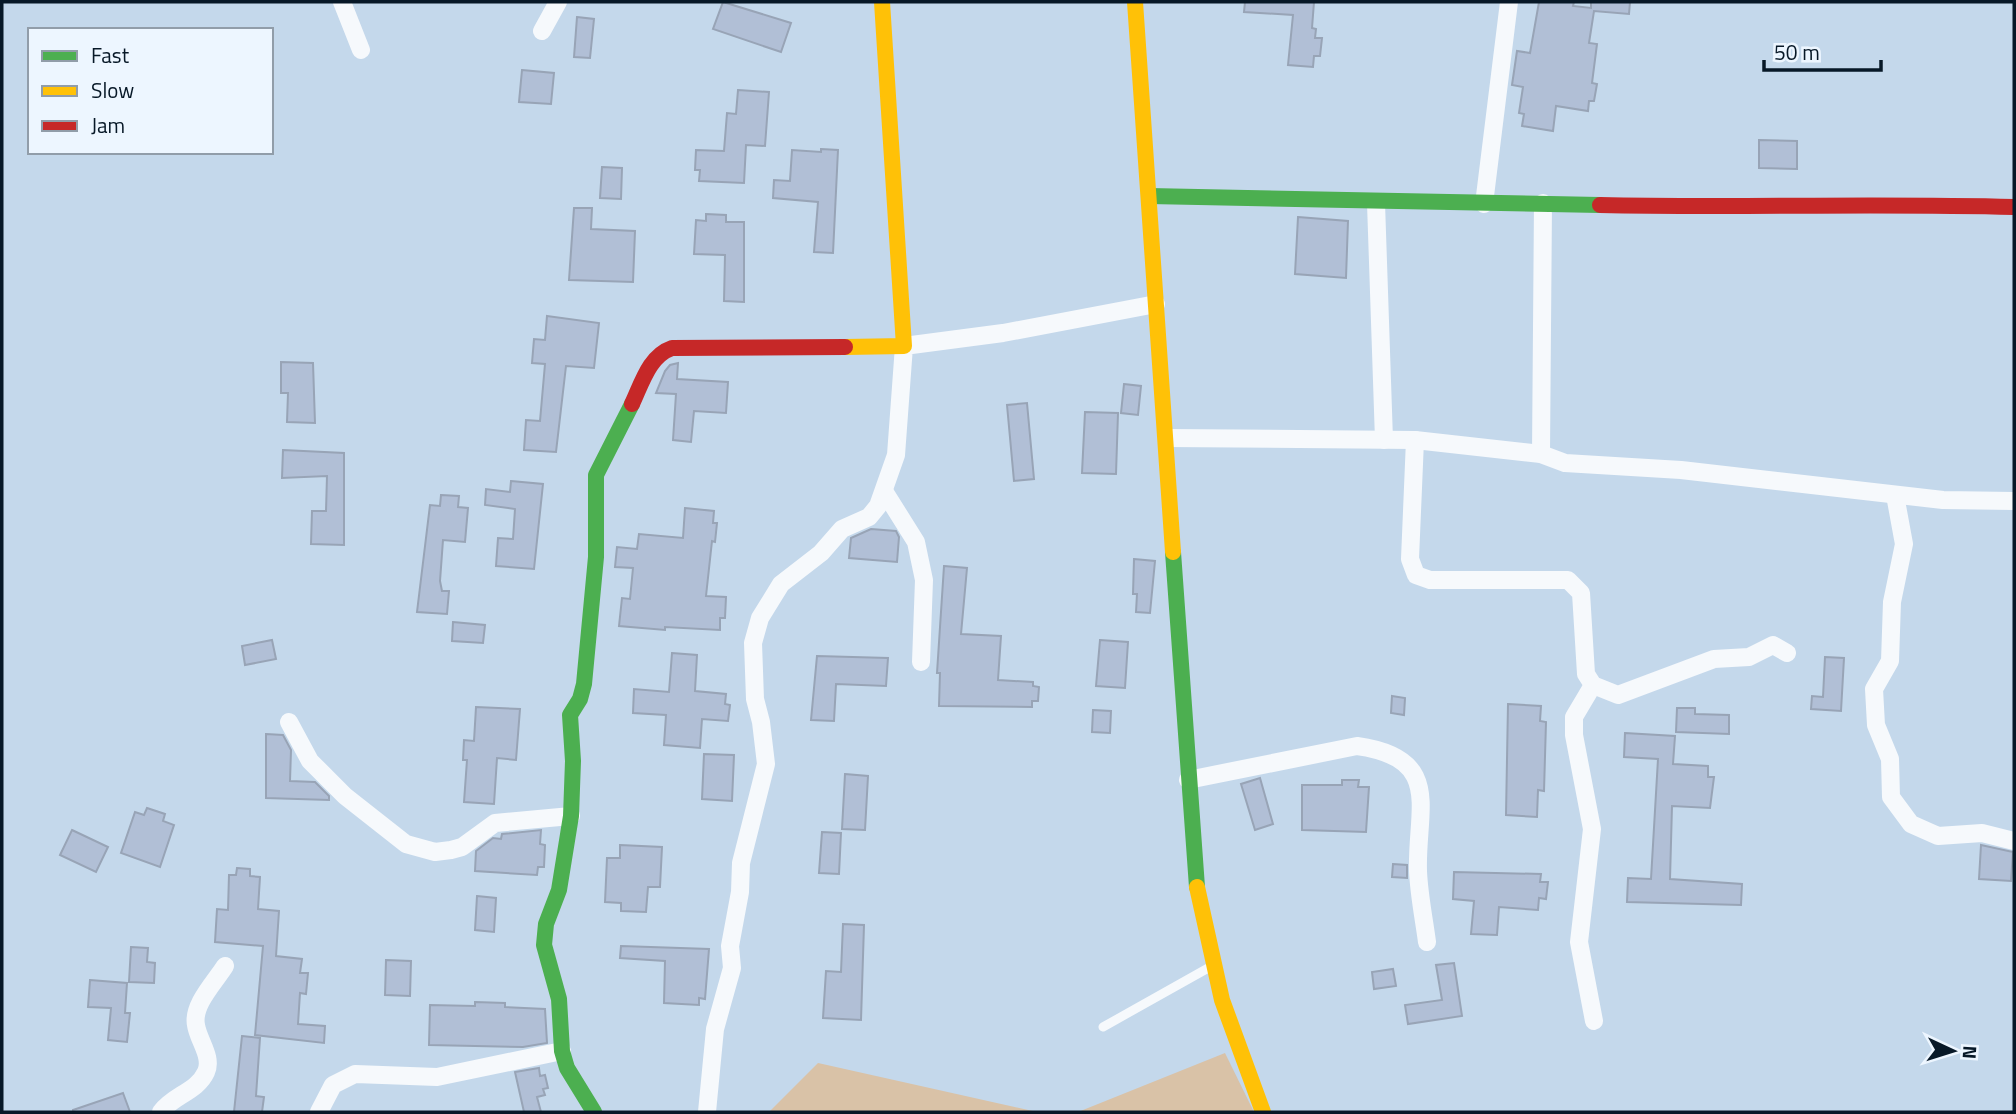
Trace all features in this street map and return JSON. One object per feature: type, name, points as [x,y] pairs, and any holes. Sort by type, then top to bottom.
[{"type":"street","points":[[342,2],[361,50]]},
{"type":"street","points":[[542,31],[558,2]]},
{"type":"street","points":[[707,1112],[715,1029],[732,968],[730,946],[741,863],[764,776],[765,752],[755,699],[753,643],[760,618],[782,584],[821,553],[842,529],[869,517],[884,491],[896,455],[904,346],[882,2]]},
{"type":"street","points":[[1135,2],[1196,884],[1211,966],[1232,1037],[1263,1112]]},
{"type":"street","points":[[1484,204],[1509,2]]},
{"type":"street","points":[[1149,196],[1376,203],[1543,203],[1742,208],[1912,204],[2014,207]]},
{"type":"street","points":[[1376,203],[1384,440]]},
{"type":"street","points":[[1541,454],[1543,203]]},
{"type":"street","points":[[594,1112],[567,1068],[562,1051],[559,999],[547,966],[544,945],[546,924],[559,890],[571,816],[573,761],[570,715],[580,699],[584,684],[596,557],[596,475],[652,363],[661,352],[672,348],[904,346],[1003,334],[1156,304]]},
{"type":"street","points":[[1167,438],[1415,440],[1541,454],[1565,463],[1681,470],[1895,495],[2014,501]]},
{"type":"street","points":[[1415,440],[1410,559],[1416,575],[1430,580],[1568,580],[1581,593],[1586,674],[1593,685],[1618,695],[1714,660],[1749,657],[1773,645],[1787,653]]},
{"type":"street","points":[[884,491],[916,542],[923,580],[921,662]]},
{"type":"street","points":[[1895,495],[1904,544],[1892,602],[1889,661],[1874,690],[1876,725],[1890,759],[1891,797],[1911,824],[1938,836],[1982,833],[2014,841]]},
{"type":"street","points":[[1593,685],[1574,717],[1574,735],[1592,829],[1579,942],[1594,1021]]},
{"type":"street","points":[[289,722],[310,761],[345,796],[406,844],[436,852],[451,850],[462,847],[495,824],[571,816]]},
{"type":"street","points":[[1188,780],[1357,747],[1385,750],[1408,766],[1418,784],[1423,803],[1418,871],[1427,942]]},
{"type":"street","points":[[161,1112],[199,1084],[208,1069],[205,1050],[195,1024],[197,1010],[225,966]]},
{"type":"street","points":[[319,1112],[334,1085],[355,1074],[437,1077],[562,1051]]},
{"type":"lane","points":[[1103,1027],[1211,966]]},
{"type":"shaded area","points":[[1225,1053],[1254,1112],[1078,1112]]},
{"type":"shaded area","points":[[818,1063],[1037,1112],[769,1112]]},
{"type":"building","points":[[723,2],[791,23],[781,52],[713,29]]},
{"type":"building","points":[[1245,2],[1314,2],[1312,28],[1316,29],[1315,38],[1322,38],[1320,56],[1314,56],[1313,67],[1288,65],[1293,15],[1244,12]]},
{"type":"building","points":[[1539,2],[1574,2],[1573,6],[1591,8],[1591,2],[1630,2],[1629,14],[1594,11],[1589,43],[1597,44],[1592,83],[1597,84],[1594,101],[1589,101],[1588,111],[1556,106],[1553,131],[1522,126],[1524,114],[1519,113],[1523,87],[1512,85],[1517,51],[1530,53]]},
{"type":"building","points":[[577,17],[594,19],[590,58],[574,57]]},
{"type":"building","points":[[522,70],[554,73],[551,104],[519,102]]},
{"type":"building","points":[[738,90],[769,92],[765,146],[746,145],[744,183],[699,181],[700,170],[695,170],[696,150],[724,151],[727,113],[736,114]]},
{"type":"building","points":[[1759,140],[1797,141],[1797,169],[1759,168]]},
{"type":"building","points":[[821,149],[838,150],[833,253],[814,252],[818,202],[773,198],[774,180],[790,181],[792,150],[821,152]]},
{"type":"building","points":[[602,167],[622,168],[621,199],[600,198]]},
{"type":"building","points":[[574,208],[592,208],[591,229],[635,231],[633,282],[569,280]]},
{"type":"building","points":[[706,214],[726,215],[726,222],[744,222],[744,302],[724,301],[725,255],[694,254],[696,220],[706,221]]},
{"type":"building","points":[[1298,217],[1348,221],[1346,278],[1295,274]]},
{"type":"building","points":[[547,316],[599,323],[594,368],[566,366],[556,452],[524,450],[526,420],[540,421],[545,364],[532,363],[534,339],[545,340]]},
{"type":"building","points":[[281,362],[313,363],[315,423],[287,422],[288,393],[281,393]]},
{"type":"building","points":[[678,363],[677,379],[728,382],[726,413],[694,411],[691,442],[673,440],[676,394],[656,393],[665,371],[670,365]]},
{"type":"building","points":[[1124,384],[1141,386],[1138,415],[1121,413]]},
{"type":"building","points":[[1027,403],[1034,479],[1014,481],[1007,405]]},
{"type":"building","points":[[1085,412],[1118,413],[1116,474],[1082,473]]},
{"type":"building","points":[[283,450],[344,453],[344,545],[311,544],[312,511],[326,511],[327,476],[282,478]]},
{"type":"building","points":[[511,481],[543,484],[534,569],[496,566],[498,538],[513,539],[515,509],[485,505],[486,489],[510,492]]},
{"type":"building","points":[[441,495],[459,496],[458,507],[468,508],[465,542],[443,540],[440,581],[442,591],[449,591],[447,614],[417,612],[430,505],[440,506]]},
{"type":"building","points":[[685,508],[714,511],[713,523],[717,523],[715,542],[712,541],[706,596],[726,597],[725,618],[720,618],[720,630],[665,627],[665,630],[619,626],[622,598],[630,599],[633,568],[615,567],[617,547],[637,549],[639,534],[683,538]]},
{"type":"building","points":[[871,529],[896,531],[899,537],[897,562],[849,558],[851,538]]},
{"type":"building","points":[[1134,559],[1155,561],[1150,613],[1136,612],[1137,594],[1133,594]]},
{"type":"building","points":[[944,566],[967,568],[961,634],[1001,636],[998,680],[1033,682],[1033,686],[1039,687],[1038,701],[1032,701],[1032,707],[939,706],[940,673],[937,673]]},
{"type":"building","points":[[453,622],[485,625],[483,643],[452,641]]},
{"type":"building","points":[[272,640],[276,659],[245,665],[242,646]]},
{"type":"building","points":[[1100,640],[1128,642],[1125,688],[1096,686]]},
{"type":"building","points":[[672,653],[697,655],[695,691],[726,694],[725,704],[730,705],[728,721],[702,719],[700,748],[664,745],[666,715],[633,713],[634,689],[669,692]]},
{"type":"building","points":[[817,656],[888,658],[886,686],[836,684],[834,721],[811,720]]},
{"type":"building","points":[[1825,657],[1844,658],[1841,711],[1811,709],[1812,696],[1823,697]]},
{"type":"building","points":[[1392,696],[1405,698],[1404,715],[1391,713]]},
{"type":"building","points":[[1508,704],[1541,706],[1540,721],[1546,722],[1544,791],[1538,790],[1537,817],[1506,815]]},
{"type":"building","points":[[476,707],[520,709],[516,760],[497,758],[494,804],[464,802],[467,760],[463,760],[464,740],[474,741]]},
{"type":"building","points":[[1677,708],[1695,708],[1695,714],[1729,715],[1729,734],[1676,732]]},
{"type":"building","points":[[1093,710],[1111,711],[1110,733],[1092,732]]},
{"type":"building","points":[[1625,733],[1675,736],[1673,764],[1708,766],[1708,777],[1714,777],[1710,808],[1672,806],[1670,879],[1742,884],[1741,905],[1627,902],[1628,878],[1651,879],[1658,759],[1624,757]]},
{"type":"building","points":[[266,734],[283,735],[291,750],[290,781],[315,782],[329,796],[329,800],[266,798]]},
{"type":"building","points":[[704,754],[734,755],[732,801],[702,799]]},
{"type":"building","points":[[845,774],[868,776],[865,830],[842,829]]},
{"type":"building","points":[[1260,778],[1273,824],[1255,830],[1241,784]]},
{"type":"building","points":[[1342,780],[1359,780],[1358,787],[1369,787],[1366,832],[1302,830],[1302,785],[1342,785]]},
{"type":"building","points":[[147,808],[165,814],[163,821],[174,825],[160,867],[121,853],[135,812],[144,815]]},
{"type":"building","points":[[72,830],[108,847],[96,872],[60,855]]},
{"type":"building","points":[[541,830],[540,844],[545,845],[544,867],[538,867],[537,875],[475,871],[476,851],[493,838],[501,839],[502,834]]},
{"type":"building","points":[[822,832],[841,833],[839,874],[819,873]]},
{"type":"building","points":[[620,845],[662,847],[660,887],[648,887],[646,912],[621,911],[621,903],[605,902],[607,858],[620,858]]},
{"type":"building","points":[[1981,845],[2013,852],[2011,881],[1979,879]]},
{"type":"building","points":[[1393,864],[1407,865],[1407,878],[1392,877]]},
{"type":"building","points":[[237,868],[250,869],[250,876],[260,877],[258,909],[279,911],[276,956],[302,959],[300,973],[308,973],[306,994],[300,993],[298,1024],[325,1026],[324,1043],[255,1035],[263,946],[215,942],[217,909],[228,910],[229,875],[236,875]]},
{"type":"building","points":[[1454,872],[1541,874],[1540,882],[1548,882],[1546,899],[1539,898],[1538,910],[1499,907],[1497,935],[1471,934],[1474,901],[1453,899]]},
{"type":"building","points":[[477,896],[496,898],[494,932],[475,930]]},
{"type":"building","points":[[843,924],[864,925],[861,1020],[823,1018],[826,971],[841,972]]},
{"type":"building","points":[[621,946],[709,949],[705,999],[699,998],[699,1005],[664,1003],[665,961],[620,958]]},
{"type":"building","points":[[131,947],[148,948],[147,962],[155,963],[154,983],[129,982]]},
{"type":"building","points":[[386,960],[411,961],[410,996],[385,995]]},
{"type":"building","points":[[1454,963],[1462,1016],[1408,1024],[1405,1005],[1442,1000],[1436,965]]},
{"type":"building","points":[[1393,969],[1396,986],[1374,989],[1372,972]]},
{"type":"building","points":[[90,980],[127,983],[125,1013],[130,1013],[127,1042],[108,1040],[111,1008],[88,1007]]},
{"type":"building","points":[[475,1002],[545,1009],[547,1043],[523,1047],[429,1045],[430,1005],[475,1006]]},
{"type":"building","points":[[242,1036],[260,1038],[256,1096],[264,1097],[262,1112],[234,1112]]},
{"type":"building","points":[[539,1068],[540,1076],[545,1075],[548,1088],[543,1089],[545,1095],[537,1097],[541,1112],[524,1112],[515,1072]]},
{"type":"building","points":[[123,1093],[130,1112],[73,1112],[73,1110]]},
{"type":"traffic: fast","points":[[1149,196],[1600,205]]},
{"type":"traffic: fast","points":[[594,1112],[567,1068],[562,1051],[559,999],[544,945],[546,924],[559,890],[571,816],[573,761],[570,715],[580,699],[584,684],[596,557],[596,475],[632,404]]},
{"type":"traffic: fast","points":[[1173,552],[1197,887]]},
{"type":"traffic: slow","points":[[845,347],[904,346],[882,2]]},
{"type":"traffic: slow","points":[[1135,2],[1173,552]]},
{"type":"traffic: slow","points":[[1197,887],[1222,1000],[1263,1112]]},
{"type":"traffic: jam","points":[[1600,205],[2014,207]]},
{"type":"traffic: jam","points":[[632,404],[652,364],[657,357],[672,348],[845,347]]}]
